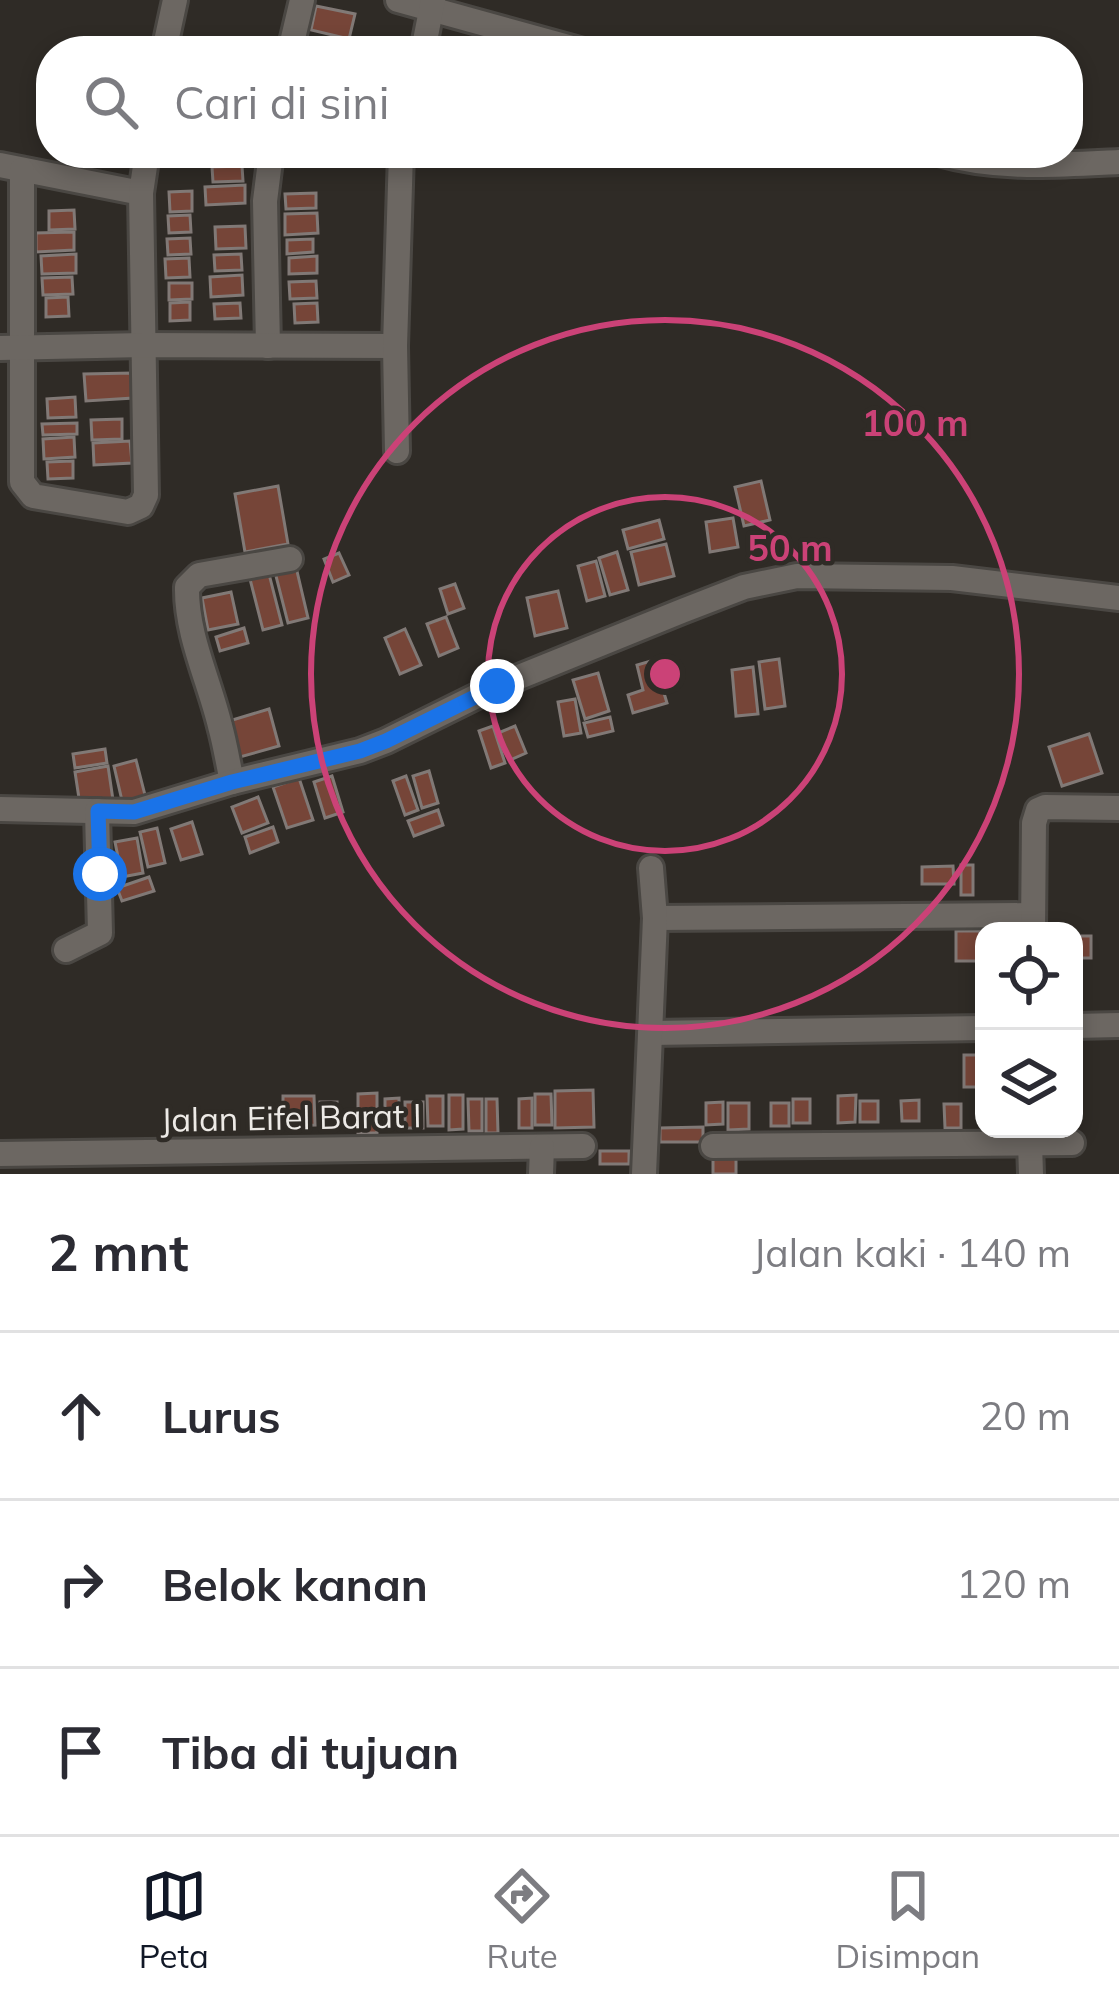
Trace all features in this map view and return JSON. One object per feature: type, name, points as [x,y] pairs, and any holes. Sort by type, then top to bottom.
[{"type":"street","points":[[167,36],[175,0]]},
{"type":"street","points":[[294,36],[302,0]]},
{"type":"street","points":[[398,0],[433,4],[535,36]]},
{"type":"street","points":[[426,36],[433,4]]},
{"type":"street","points":[[1083,163],[1119,163]]},
{"type":"street","points":[[141,194],[11,168],[11,348],[21,478],[33,496],[128,512],[141,506],[146,495],[141,194],[145,168]]},
{"type":"street","points":[[268,346],[265,201],[269,168]]},
{"type":"street","points":[[397,451],[401,168]]},
{"type":"street","points":[[11,348],[395,346]]},
{"type":"street","points":[[232,782],[200,661],[187,586],[199,575],[290,559]]},
{"type":"street","points":[[0,809],[134,812],[373,746],[497,686],[744,587],[797,576],[952,578],[1119,598]]},
{"type":"street","points":[[1033,922],[1038,810],[1119,808]]},
{"type":"street","points":[[65,950],[100,933],[98,811]]},
{"type":"street","points":[[644,1174],[655,917],[651,868]]},
{"type":"street","points":[[655,917],[975,922]]},
{"type":"street","points":[[1083,1026],[1119,1025]]},
{"type":"street","points":[[651,1033],[975,1028]]},
{"type":"street","points":[[713,1146],[1072,1143]]},
{"type":"street","points":[[1030,1144],[1031,1174]]},
{"type":"street","points":[[750,1145],[750,1174]]},
{"type":"street","name":"Jalan Eifel Barat I","points":[[0,1154],[583,1146]]},
{"type":"street","points":[[541,1174],[542,1148]]},
{"type":"building","points":[[316,6],[355,14],[350,36],[311,30]]},
{"type":"building","points":[[212,168],[242,168],[243,181],[213,182]]},
{"type":"building","points":[[245,185],[245,203],[206,205],[205,187]]},
{"type":"building","points":[[192,191],[192,211],[170,212],[169,192]]},
{"type":"building","points":[[316,193],[316,208],[286,209],[285,194]]},
{"type":"building","points":[[74,210],[75,229],[49,230],[49,211]]},
{"type":"building","points":[[317,213],[318,233],[285,235],[285,214]]},
{"type":"building","points":[[190,215],[191,232],[169,233],[168,216]]},
{"type":"building","points":[[245,226],[246,248],[216,249],[215,227]]},
{"type":"building","points":[[74,232],[74,250],[36,252],[36,233]]},
{"type":"building","points":[[190,238],[191,254],[168,255],[167,239]]},
{"type":"building","points":[[313,239],[313,252],[287,254],[287,240]]},
{"type":"building","points":[[76,254],[76,273],[42,274],[41,256]]},
{"type":"building","points":[[241,254],[242,270],[215,271],[214,255]]},
{"type":"building","points":[[317,256],[317,273],[289,274],[289,258]]},
{"type":"building","points":[[189,258],[190,277],[166,278],[165,259]]},
{"type":"building","points":[[242,275],[243,295],[211,297],[210,277]]},
{"type":"building","points":[[72,277],[73,294],[43,295],[42,278]]},
{"type":"building","points":[[316,281],[317,298],[290,299],[289,282]]},
{"type":"building","points":[[169,283],[192,283],[192,299],[169,300]]},
{"type":"building","points":[[68,297],[69,316],[46,317],[46,298]]},
{"type":"building","points":[[190,302],[190,320],[170,321],[170,303]]},
{"type":"building","points":[[240,303],[241,318],[215,319],[214,304]]},
{"type":"building","points":[[317,303],[318,322],[295,323],[294,304]]},
{"type":"building","points":[[132,373],[133,398],[86,401],[84,374]]},
{"type":"building","points":[[75,397],[76,417],[48,418],[47,399]]},
{"type":"building","points":[[122,419],[122,439],[92,440],[91,420]]},
{"type":"building","points":[[77,423],[77,434],[43,435],[42,424]]},
{"type":"building","points":[[74,437],[75,457],[44,459],[43,439]]},
{"type":"building","points":[[130,441],[132,463],[94,465],[93,443]]},
{"type":"building","points":[[73,461],[73,478],[48,479],[47,462]]},
{"type":"building","points":[[761,481],[770,520],[744,526],[735,487]]},
{"type":"building","points":[[278,486],[288,544],[245,552],[235,494]]},
{"type":"building","points":[[733,518],[738,547],[710,552],[706,522]]},
{"type":"building","points":[[659,520],[664,539],[628,549],[623,530]]},
{"type":"building","points":[[666,544],[674,576],[639,585],[631,552]]},
{"type":"building","points":[[617,552],[628,590],[610,595],[599,558]]},
{"type":"building","points":[[339,553],[349,575],[333,582],[324,559]]},
{"type":"building","points":[[596,561],[605,596],[587,601],[578,566]]},
{"type":"building","points":[[296,567],[308,618],[288,623],[275,572]]},
{"type":"building","points":[[269,574],[282,625],[263,630],[250,579]]},
{"type":"building","points":[[455,584],[464,608],[448,614],[440,589]]},
{"type":"building","points":[[558,591],[567,628],[535,636],[527,598]]},
{"type":"building","points":[[231,592],[238,624],[208,630],[202,598]]},
{"type":"building","points":[[446,617],[458,648],[439,656],[427,624]]},
{"type":"building","points":[[244,628],[248,643],[220,651],[216,637]]},
{"type":"building","points":[[405,629],[421,665],[400,674],[385,638]]},
{"type":"building","points":[[779,659],[785,706],[765,709],[759,662]]},
{"type":"building","points":[[654,660],[667,703],[633,713],[628,695],[643,690],[637,665]]},
{"type":"building","points":[[753,667],[758,714],[736,716],[732,670]]},
{"type":"building","points":[[598,673],[609,711],[585,719],[573,680]]},
{"type":"building","points":[[575,699],[581,733],[564,736],[558,702]]},
{"type":"building","points":[[269,709],[279,746],[240,757],[229,721]]},
{"type":"building","points":[[610,717],[613,731],[588,737],[584,723]]},
{"type":"building","points":[[493,726],[505,763],[491,768],[479,731]]},
{"type":"building","points":[[515,726],[526,753],[510,760],[498,733]]},
{"type":"building","points":[[1089,734],[1102,773],[1062,786],[1049,747]]},
{"type":"building","points":[[105,749],[107,763],[75,768],[73,754]]},
{"type":"building","points":[[136,760],[146,799],[123,805],[114,766]]},
{"type":"building","points":[[108,766],[113,800],[80,805],[75,772]]},
{"type":"building","points":[[429,771],[438,803],[422,808],[413,776]]},
{"type":"building","points":[[332,776],[343,812],[325,818],[314,782]]},
{"type":"building","points":[[406,776],[418,810],[405,815],[393,781]]},
{"type":"building","points":[[299,778],[313,820],[287,828],[273,787]]},
{"type":"building","points":[[258,797],[268,823],[242,833],[232,807]]},
{"type":"building","points":[[438,810],[443,825],[414,836],[408,821]]},
{"type":"building","points":[[192,822],[202,854],[181,860],[171,829]]},
{"type":"building","points":[[273,827],[278,842],[250,853],[245,837]]},
{"type":"building","points":[[157,828],[165,863],[148,867],[140,832]]},
{"type":"building","points":[[137,838],[143,873],[122,877],[115,842]]},
{"type":"building","points":[[961,865],[973,865],[973,895],[961,895]]},
{"type":"building","points":[[953,866],[954,884],[922,884],[922,867]]},
{"type":"building","points":[[149,877],[154,891],[122,901],[117,888]]},
{"type":"building","points":[[956,931],[975,931],[975,961],[956,961]]},
{"type":"building","points":[[1083,936],[1091,936],[1091,958],[1083,958]]},
{"type":"building","points":[[964,1055],[975,1055],[975,1087],[964,1087]]},
{"type":"building","points":[[593,1090],[594,1127],[555,1128],[555,1091]]},
{"type":"building","points":[[377,1093],[377,1133],[358,1133],[358,1094]]},
{"type":"building","points":[[535,1094],[551,1094],[552,1125],[535,1125]]},
{"type":"building","points":[[449,1095],[463,1095],[463,1129],[449,1130]]},
{"type":"building","points":[[856,1095],[855,1122],[838,1123],[838,1096]]},
{"type":"building","points":[[283,1096],[314,1096],[315,1125],[283,1126]]},
{"type":"building","points":[[427,1096],[443,1096],[443,1126],[428,1126]]},
{"type":"building","points":[[399,1098],[399,1125],[385,1125],[385,1099]]},
{"type":"building","points":[[532,1098],[532,1128],[519,1128],[519,1099]]},
{"type":"building","points":[[468,1099],[482,1099],[482,1131],[469,1131]]},
{"type":"building","points":[[486,1099],[497,1099],[498,1133],[486,1133]]},
{"type":"building","points":[[793,1099],[810,1099],[810,1123],[793,1123]]},
{"type":"building","points":[[919,1100],[919,1121],[902,1121],[901,1101]]},
{"type":"building","points":[[860,1101],[878,1101],[878,1122],[860,1122]]},
{"type":"building","points":[[320,1102],[337,1102],[336,1123],[320,1124]]},
{"type":"building","points":[[405,1102],[423,1102],[423,1128],[405,1128]]},
{"type":"building","points":[[723,1102],[723,1124],[706,1125],[706,1103]]},
{"type":"building","points":[[728,1103],[749,1103],[749,1129],[728,1130]]},
{"type":"building","points":[[771,1103],[789,1103],[789,1126],[771,1126]]},
{"type":"building","points":[[944,1104],[961,1104],[961,1128],[945,1128]]},
{"type":"building","points":[[703,1127],[703,1142],[660,1142],[660,1128]]},
{"type":"building","points":[[600,1151],[629,1151],[629,1164],[600,1164]]},
{"type":"building","points":[[713,1158],[736,1158],[736,1174],[713,1174]]},
{"type":"route","points":[[100,874],[98,811],[134,812],[360,751],[497,686]]}]
